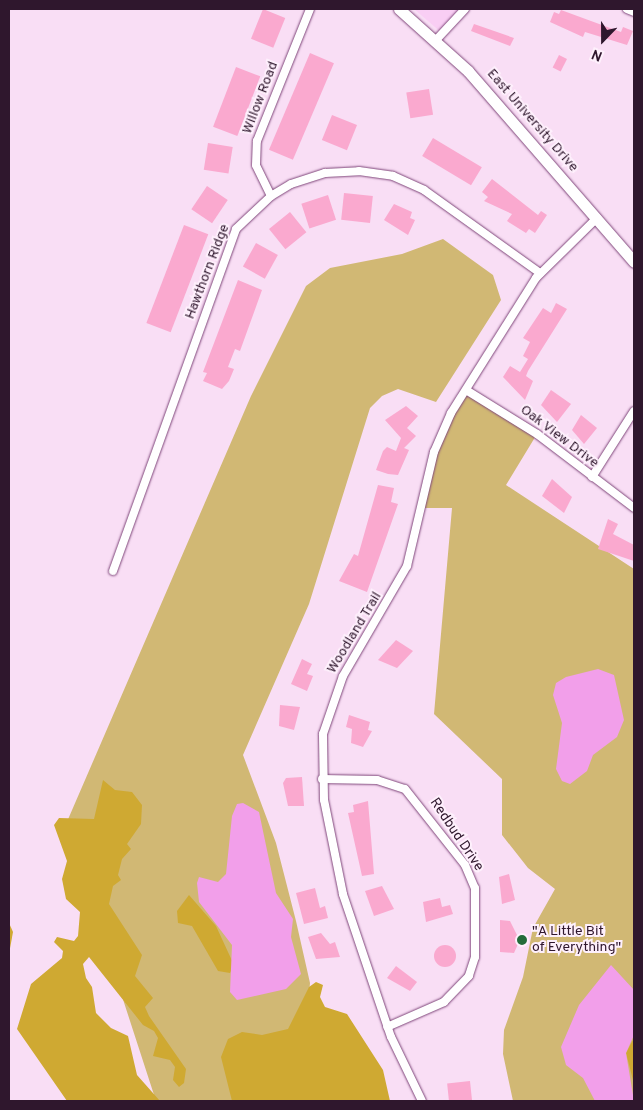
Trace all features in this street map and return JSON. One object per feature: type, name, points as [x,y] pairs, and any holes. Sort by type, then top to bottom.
[{"type":"main road","name":"East University Drive","points":[[399,9],[437,39],[634,262]]},
{"type":"street","name":"Willow Road","points":[[271,196],[256,165],[257,141],[310,9]]},
{"type":"street","points":[[437,39],[465,9]]},
{"type":"street","points":[[627,9],[634,12]]},
{"type":"street","name":"Hawthorn Ridge","points":[[113,571],[236,229],[271,196],[291,184],[326,172],[359,171],[393,176],[424,190],[540,274]]},
{"type":"street","name":"Woodland Trail","points":[[422,1101],[388,1027],[342,894],[322,779],[323,734],[335,692],[404,573],[416,537],[434,452],[466,390],[540,274],[597,218]]},
{"type":"street","name":"Oak View Drive","points":[[466,390],[538,434],[634,508]]},
{"type":"street","points":[[592,477],[634,411]]},
{"type":"street","name":"Redbud Drive","points":[[322,779],[377,780],[405,789],[465,865],[475,888],[475,957],[468,976],[444,1002],[388,1027]]},
{"type":"shaded area","points":[[414,9],[465,9],[443,34]]},
{"type":"shaded area","points":[[443,239],[493,275],[501,300],[436,402],[398,389],[382,396],[370,408],[309,604],[243,755],[276,843],[310,983],[306,1029],[321,1101],[156,1101],[66,824],[251,396],[306,286],[330,268],[402,254]]},
{"type":"shaded area","points":[[466,390],[537,434],[506,485],[634,569],[634,1101],[513,1101],[503,1054],[504,1030],[523,977],[533,928],[555,889],[528,868],[502,835],[502,779],[434,714],[452,508],[423,508],[439,439]]},
{"type":"shaded area","points":[[598,669],[614,675],[624,720],[617,737],[593,755],[587,771],[570,784],[562,781],[556,769],[562,723],[553,695],[556,683],[566,677]]},
{"type":"shaded area","points":[[103,780],[115,790],[132,792],[142,805],[141,824],[127,844],[131,849],[122,859],[118,875],[121,880],[113,886],[109,904],[142,955],[135,976],[153,998],[145,1007],[149,1016],[186,1069],[184,1083],[179,1087],[173,1080],[175,1067],[170,1060],[153,1056],[158,1038],[154,1031],[143,1025],[89,957],[83,964],[86,978],[92,987],[96,1013],[111,1028],[128,1036],[137,1075],[160,1101],[67,1101],[17,1029],[31,984],[62,958],[63,951],[54,942],[57,937],[74,941],[78,936],[80,912],[66,899],[62,879],[67,861],[54,825],[59,818],[94,819]]},
{"type":"shaded area","points":[[243,803],[259,812],[276,893],[293,919],[291,937],[301,974],[286,989],[237,1000],[230,992],[232,945],[199,902],[197,883],[199,877],[218,882],[226,874],[232,816],[237,804]]},
{"type":"shaded area","points":[[189,895],[216,926],[234,965],[230,973],[218,971],[192,926],[178,923],[177,911]]},
{"type":"shaded area","points":[[9,923],[13,932],[9,954]]},
{"type":"shaded area","points":[[611,965],[634,990],[634,1035],[626,1053],[634,1101],[595,1101],[583,1078],[566,1065],[561,1047],[579,1005]]},
{"type":"shaded area","points":[[316,982],[323,985],[320,997],[325,1007],[347,1014],[383,1070],[390,1101],[232,1101],[221,1057],[228,1039],[242,1032],[262,1035],[288,1029],[309,987]]},
{"type":"shaded area","points":[[634,1038],[634,1084],[626,1053]]},
{"type":"building","points":[[263,9],[285,18],[273,48],[251,39]]},
{"type":"building","points":[[561,10],[621,32],[623,27],[633,31],[627,45],[585,32],[583,37],[550,22],[554,12],[559,14]]},
{"type":"building","points":[[474,24],[514,38],[510,46],[471,31]]},
{"type":"building","points":[[310,53],[334,63],[293,160],[269,150]]},
{"type":"building","points":[[559,55],[567,59],[561,72],[553,67]]},
{"type":"building","points":[[236,67],[260,76],[237,136],[213,127]]},
{"type":"building","points":[[429,89],[433,115],[410,118],[406,93]]},
{"type":"building","points":[[332,115],[357,125],[347,150],[322,140]]},
{"type":"building","points":[[433,138],[482,167],[471,185],[422,156]]},
{"type":"building","points":[[208,143],[233,147],[228,174],[204,170]]},
{"type":"building","points":[[492,179],[538,215],[541,211],[547,215],[535,233],[529,229],[526,233],[507,221],[512,214],[484,201],[488,197],[482,192]]},
{"type":"building","points":[[207,186],[228,200],[212,223],[191,209]]},
{"type":"building","points":[[344,193],[373,196],[370,223],[341,220]]},
{"type":"building","points":[[328,195],[336,220],[309,228],[301,204]]},
{"type":"building","points":[[394,204],[412,212],[410,218],[415,220],[408,235],[384,220]]},
{"type":"building","points":[[290,212],[306,232],[285,249],[269,229]]},
{"type":"building","points":[[184,225],[208,234],[171,332],[146,323]]},
{"type":"building","points":[[256,243],[278,255],[265,279],[243,267]]},
{"type":"building","points":[[238,280],[262,290],[240,351],[235,349],[228,367],[234,369],[229,381],[222,389],[203,381],[207,373],[203,372]]},
{"type":"building","points":[[556,303],[567,309],[528,371],[526,376],[533,381],[525,400],[503,377],[510,366],[520,372],[528,359],[523,356],[530,342],[523,338],[543,308],[551,313]]},
{"type":"building","points":[[551,390],[571,404],[557,422],[541,405]]},
{"type":"building","points":[[406,406],[418,416],[407,428],[416,436],[404,448],[409,450],[398,475],[376,470],[383,451],[387,447],[396,451],[401,438],[385,420]]},
{"type":"building","points":[[581,415],[597,428],[584,444],[572,430]]},
{"type":"building","points":[[552,479],[572,497],[564,513],[542,496]]},
{"type":"building","points":[[378,485],[394,488],[391,502],[398,504],[367,592],[339,581],[354,554],[358,556]]},
{"type":"building","points":[[608,519],[618,524],[613,534],[634,545],[634,561],[598,549]]},
{"type":"building","points":[[396,640],[413,651],[397,668],[378,660]]},
{"type":"building","points":[[302,659],[312,664],[307,674],[313,676],[307,691],[291,684]]},
{"type":"building","points":[[280,705],[300,707],[294,730],[279,726]]},
{"type":"building","points":[[349,715],[370,722],[368,730],[372,731],[363,747],[351,743],[352,729],[346,727]]},
{"type":"building","points":[[302,777],[304,806],[288,806],[283,783],[286,778]]},
{"type":"building","points":[[368,801],[374,874],[362,876],[348,813],[354,812],[353,805]]},
{"type":"building","points":[[509,874],[515,900],[502,904],[499,877]]},
{"type":"building","points":[[382,886],[394,909],[374,916],[365,891]]},
{"type":"building","points":[[315,888],[320,908],[325,906],[328,918],[304,924],[296,893]]},
{"type":"building","points":[[440,898],[442,907],[450,905],[453,914],[426,922],[423,902]]},
{"type":"building","points":[[500,920],[510,921],[517,935],[522,935],[514,953],[500,952]]},
{"type":"building","points":[[321,933],[330,944],[335,942],[340,957],[316,959],[308,937]]},
{"type":"building","points":[[445,945],[453,948],[456,956],[453,964],[445,967],[437,964],[434,956],[437,948]]},
{"type":"building","points":[[396,966],[417,982],[410,991],[387,978]]},
{"type":"building","points":[[470,1081],[472,1101],[449,1101],[447,1083]]},
{"type":"place","name":"\"A Little Bit of Everything\"","points":[[522,940]]}]
